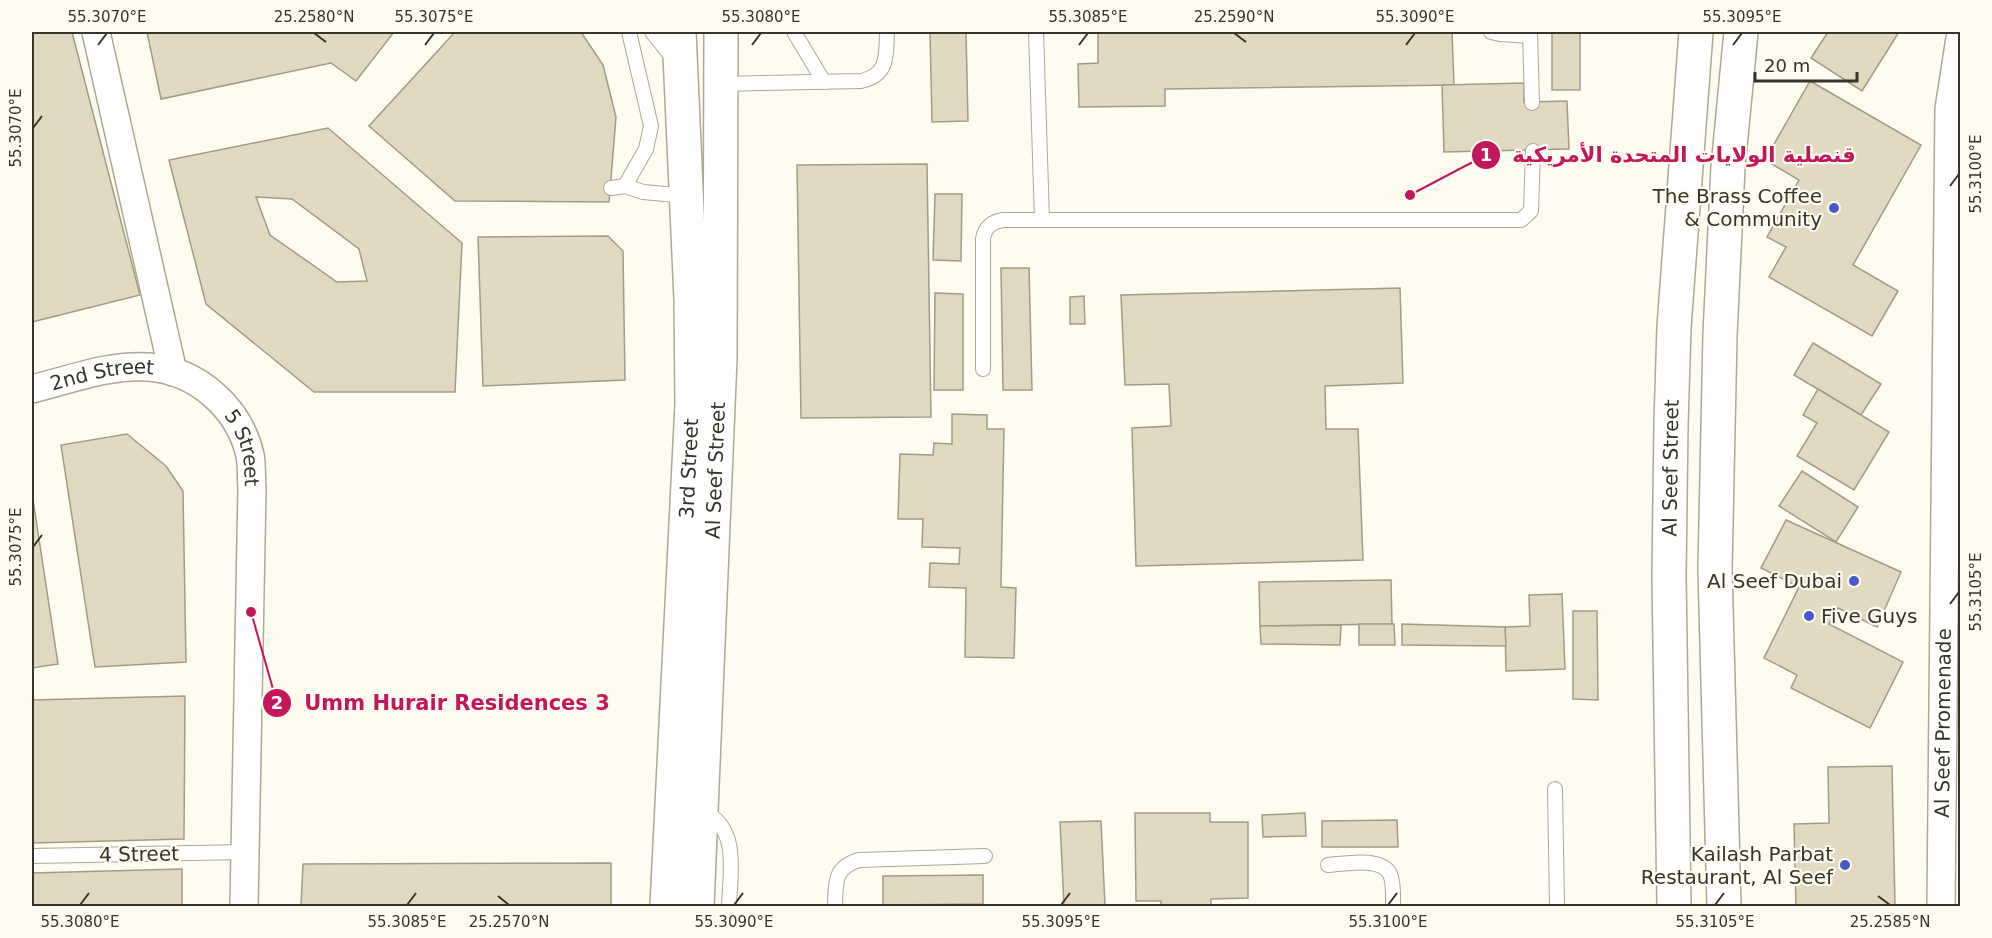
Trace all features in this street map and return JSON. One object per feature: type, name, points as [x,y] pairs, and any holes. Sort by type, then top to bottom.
[{"type":"main road","name":"3rd Street","points":[[667,906],[692,404],[691,299],[679,32]]},
{"type":"main road","name":"Al Seef Street","points":[[697,906],[719,398],[721,32]]},
{"type":"main road","name":"Al Seef Street","points":[[1674,906],[1669,576],[1671,424],[1676,285],[1696,32]]},
{"type":"main road","points":[[1724,906],[1715,569],[1720,335],[1728,177],[1741,32]]},
{"type":"street","points":[[96,32],[172,372]]},
{"type":"street","name":"Al Seef Promenade","points":[[1941,906],[1949,109],[1960,38]]},
{"type":"street","name":"2nd Street","points":[[32,389],[116,369],[150,367],[172,372]]},
{"type":"street","name":"5 Street","points":[[172,372],[200,384],[223,402],[241,427],[250,457],[251,601],[244,906]]},
{"type":"lane","points":[[629,32],[651,126],[646,149],[618,187],[687,196]]},
{"type":"lane","points":[[652,32],[680,67]]},
{"type":"lane","points":[[794,32],[824,82]]},
{"type":"lane","points":[[721,84],[871,79],[879,73],[884,64],[887,32]]},
{"type":"lane","points":[[1036,32],[1042,220]]},
{"type":"lane","points":[[1491,32],[1530,34],[1532,103]]},
{"type":"lane","points":[[983,369],[984,232],[988,226],[1003,220],[1521,220],[1531,211],[1533,151]]},
{"type":"lane","points":[[1555,789],[1557,906]]},
{"type":"lane","points":[[700,811],[722,825],[728,837],[731,851],[729,906]]},
{"type":"lane","name":"4 Street","points":[[32,856],[246,852]]},
{"type":"lane","points":[[835,906],[838,875],[850,863],[859,860],[985,856]]},
{"type":"lane","points":[[1328,866],[1371,863],[1385,867],[1392,880],[1393,906]]},
{"type":"building","points":[[32,32],[72,32],[140,295],[32,322]]},
{"type":"building","points":[[147,32],[394,32],[356,81],[331,63],[161,99]]},
{"type":"building","points":[[455,32],[581,32],[603,65],[616,117],[609,202],[455,201],[369,126]]},
{"type":"building","points":[[930,32],[966,32],[968,121],[932,122]]},
{"type":"building","points":[[1098,32],[1452,32],[1454,85],[1165,89],[1165,106],[1079,107],[1078,64],[1098,63]]},
{"type":"building","points":[[1552,32],[1580,32],[1580,90],[1552,90]]},
{"type":"building","points":[[1828,32],[1899,32],[1862,91],[1811,58]]},
{"type":"building","name":"The Brass Coffee & Community","points":[[1810,81],[1921,145],[1853,265],[1898,291],[1872,336],[1769,277],[1786,247],[1767,237],[1799,180],[1765,160]]},
{"type":"building","points":[[1524,83],[1524,102],[1567,101],[1569,149],[1444,152],[1442,85]]},
{"type":"building","points":[[328,128],[462,243],[455,392],[314,392],[206,304],[169,160]],"holes":[[[256,197],[292,199],[359,249],[367,281],[337,282],[270,235]]]},
{"type":"building","points":[[927,164],[931,417],[801,418],[797,165]]},
{"type":"building","points":[[935,194],[962,194],[961,261],[933,260]]},
{"type":"building","points":[[608,236],[623,251],[625,380],[483,386],[478,237]]},
{"type":"building","points":[[1001,268],[1029,268],[1032,390],[1003,390]]},
{"type":"building","points":[[1400,288],[1403,383],[1325,386],[1326,429],[1358,429],[1363,560],[1136,566],[1132,428],[1171,426],[1169,384],[1125,385],[1121,295]]},
{"type":"building","points":[[935,293],[963,294],[963,390],[934,390]]},
{"type":"building","points":[[1084,296],[1085,324],[1070,324],[1070,297]]},
{"type":"building","points":[[1813,343],[1881,384],[1861,415],[1794,375]]},
{"type":"building","points":[[1818,389],[1889,432],[1854,490],[1797,456],[1817,423],[1803,415]]},
{"type":"building","points":[[952,414],[987,415],[987,429],[1004,429],[1001,587],[1016,588],[1014,658],[965,657],[966,588],[929,587],[930,563],[959,564],[960,548],[922,547],[923,519],[898,519],[900,454],[933,455],[934,443],[952,444]]},
{"type":"building","points":[[127,434],[166,466],[183,491],[186,662],[95,667],[61,445]]},
{"type":"building","points":[[1802,471],[1858,507],[1836,542],[1779,506]]},
{"type":"building","points":[[32,493],[58,664],[32,668]]},
{"type":"building","name":"Five Guys","points":[[1786,520],[1901,572],[1877,627],[1838,608],[1829,624],[1903,662],[1870,728],[1791,688],[1797,675],[1764,658],[1799,587],[1761,568]]},
{"type":"building","points":[[1391,580],[1392,624],[1260,626],[1259,582]]},
{"type":"building","points":[[1562,594],[1565,669],[1506,671],[1505,627],[1530,626],[1529,595]]},
{"type":"building","points":[[1573,611],[1597,611],[1598,700],[1573,699]]},
{"type":"building","points":[[1359,624],[1394,624],[1395,645],[1359,645]]},
{"type":"building","points":[[1402,624],[1505,627],[1506,646],[1402,645]]},
{"type":"building","points":[[1341,625],[1340,645],[1261,644],[1260,626]]},
{"type":"building","points":[[185,696],[184,839],[32,843],[32,700]]},
{"type":"building","name":"Kailash Parbat Restaurant, Al Seef","points":[[1892,766],[1895,906],[1796,906],[1794,824],[1829,823],[1828,767]]},
{"type":"building","points":[[1135,813],[1210,813],[1210,822],[1248,822],[1248,898],[1211,899],[1211,906],[1161,906],[1161,901],[1136,901]]},
{"type":"building","points":[[1305,813],[1306,836],[1263,837],[1262,815]]},
{"type":"building","points":[[1397,820],[1398,847],[1322,847],[1322,821]]},
{"type":"building","points":[[1101,821],[1105,906],[1064,906],[1060,822]]},
{"type":"building","points":[[611,863],[611,906],[301,906],[303,864]]},
{"type":"building","points":[[182,869],[182,906],[32,906],[32,873]]},
{"type":"building","points":[[983,875],[983,904],[883,905],[883,876]]},
{"type":"place","name":"قنصلية الولايات المتحدة الأمريكية","points":[[1410,195]]},
{"type":"place","name":"The Brass Coffee & Community","points":[[1834,208]]},
{"type":"place","name":"Al Seef Dubai","points":[[1854,581]]},
{"type":"place","name":"Umm Hurair Residences 3","points":[[251,612]]},
{"type":"place","name":"Five Guys","points":[[1809,616]]},
{"type":"place","name":"Kailash Parbat Restaurant, Al Seef","points":[[1845,865]]}]
